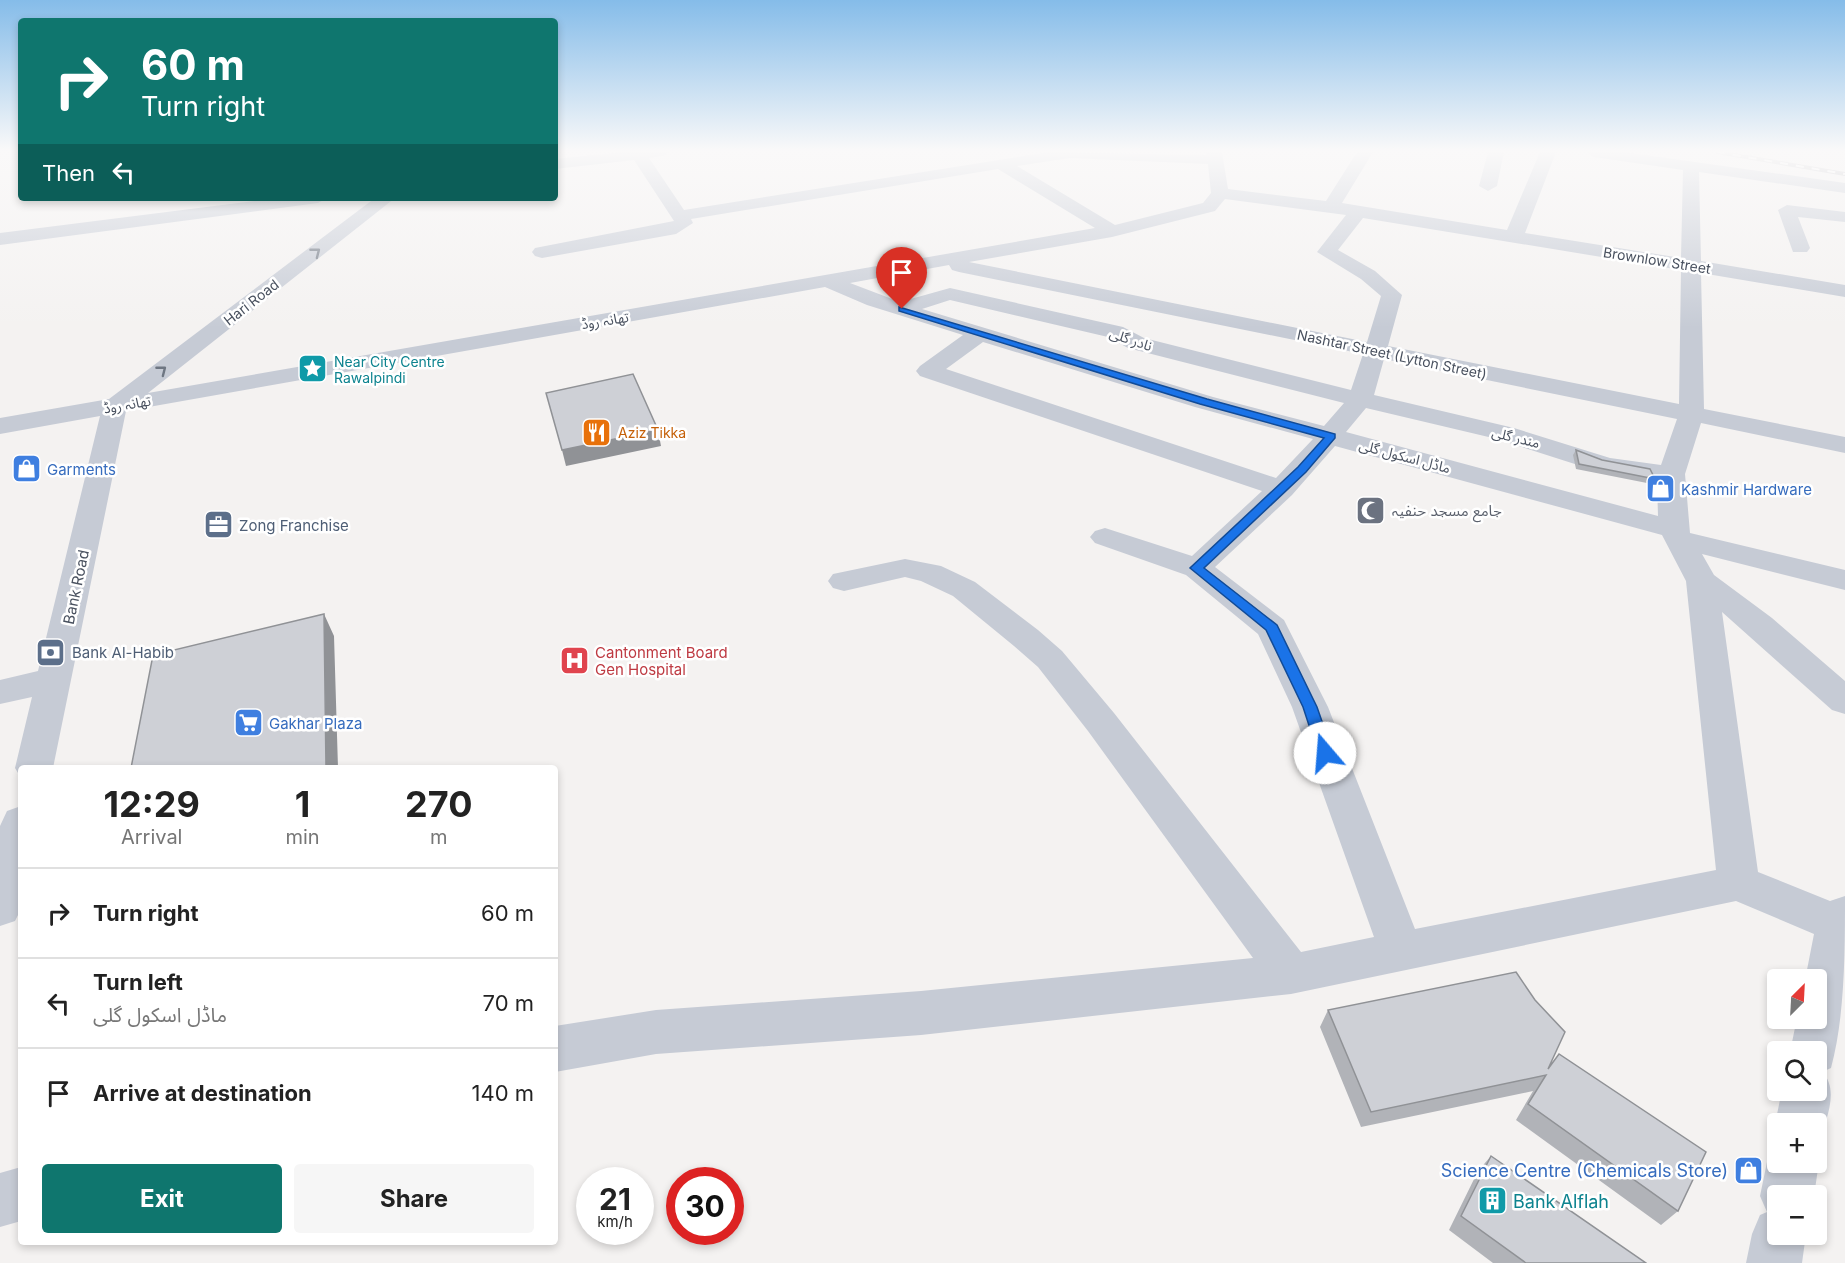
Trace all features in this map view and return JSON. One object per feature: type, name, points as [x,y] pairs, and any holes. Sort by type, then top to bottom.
[{"type":"street","points":[[0,230],[148,211]]},
{"type":"street","points":[[0,239],[218,211]]},
{"type":"street","name":"Hari Road","points":[[116,406],[369,211]]},
{"type":"street","points":[[542,252],[676,228],[684,223],[675,211]]},
{"type":"street","points":[[678,216],[709,211]]},
{"type":"street","points":[[1079,211],[1112,231]]},
{"type":"street","name":"تھانہ روڈ","points":[[0,426],[1112,231],[1179,211]]},
{"type":"street","name":"Brownlow Street","points":[[1352,211],[1845,291]]},
{"type":"street","points":[[1514,237],[1524,211]]},
{"type":"street","points":[[1691,211],[1690,414],[1671,474],[1675,534],[1702,581],[1760,626],[1845,701]]},
{"type":"street","points":[[1787,211],[1800,248]]},
{"type":"street","points":[[1795,211],[1845,217]]},
{"type":"street","points":[[1197,568],[1282,489],[1331,436],[1361,398],[1392,295],[1368,275],[1327,252],[1358,212]]},
{"type":"street","name":"Nashtar Street (Lytton Street)","points":[[939,262],[1845,445]]},
{"type":"street","name":"ماڈل اسکول گلی","points":[[830,282],[902,309],[1204,402],[1845,580]]},
{"type":"street","name":"نادر گلی","points":[[902,309],[931,297],[950,294],[1115,332],[1136,343],[1264,377],[1361,398]]},
{"type":"street","points":[[981,333],[928,370],[1282,489]]},
{"type":"street","name":"مندر گلی","points":[[1361,398],[1550,445],[1606,465],[1671,474]]},
{"type":"street","name":"Bank Road","points":[[35,765],[116,406]]},
{"type":"street","points":[[1105,537],[1197,568],[1272,628],[1310,707],[1402,952]]},
{"type":"street","points":[[844,581],[905,568],[930,573],[964,589],[1050,659],[1101,722],[1291,974]]},
{"type":"street","points":[[1702,581],[1738,883]]},
{"type":"street","points":[[0,692],[56,679]]},
{"type":"street","points":[[0,908],[18,834]]},
{"type":"street","points":[[558,1048],[656,1032],[944,1011],[1291,974],[1738,883],[1842,919],[1816,1041]]},
{"type":"street","points":[[0,1200],[18,1195]]},
{"type":"street","points":[[1774,1263],[1777,1245]]},
{"type":"building","points":[[633,374],[658,430],[562,450],[546,393]]},
{"type":"building","points":[[1576,450],[1602,460],[1650,469],[1655,479],[1579,464]]},
{"type":"building","name":"Gakhar Plaza","points":[[324,614],[326,765],[132,765],[153,655]]},
{"type":"building","points":[[1516,972],[1535,1000],[1565,1032],[1548,1069],[1559,1054],[1706,1152],[1678,1211],[1528,1104],[1546,1075],[1371,1112],[1328,1010]]},
{"type":"building","name":"Bank Alflah","points":[[1491,1156],[1646,1263],[1526,1263],[1461,1216]]},
{"type":"place","name":"Near City Centre Rawalpindi","points":[[313,369]]},
{"type":"place","name":"Aziz Tikka","points":[[597,432]]},
{"type":"place","name":"Garments","points":[[26,469]]},
{"type":"place","name":"Kashmir Hardware","points":[[1660,489]]},
{"type":"place","name":"جامع مسجد حنفیہ","points":[[1371,510]]},
{"type":"place","name":"Zong Franchise","points":[[218,525]]},
{"type":"place","name":"Bank Al-Habib","points":[[51,652]]},
{"type":"place","name":"Cantonment Board Gen Hospital","points":[[574,661]]},
{"type":"place","name":"Gakhar Plaza","points":[[248,723]]},
{"type":"place","name":"Science Centre (Chemicals Store)","points":[[1749,1170]]},
{"type":"place","name":"Bank Alflah","points":[[1492,1201]]},
{"type":"route","points":[[902,309],[1204,402],[1331,436],[1302,470],[1197,568],[1272,628],[1310,707],[1325,753]]}]
